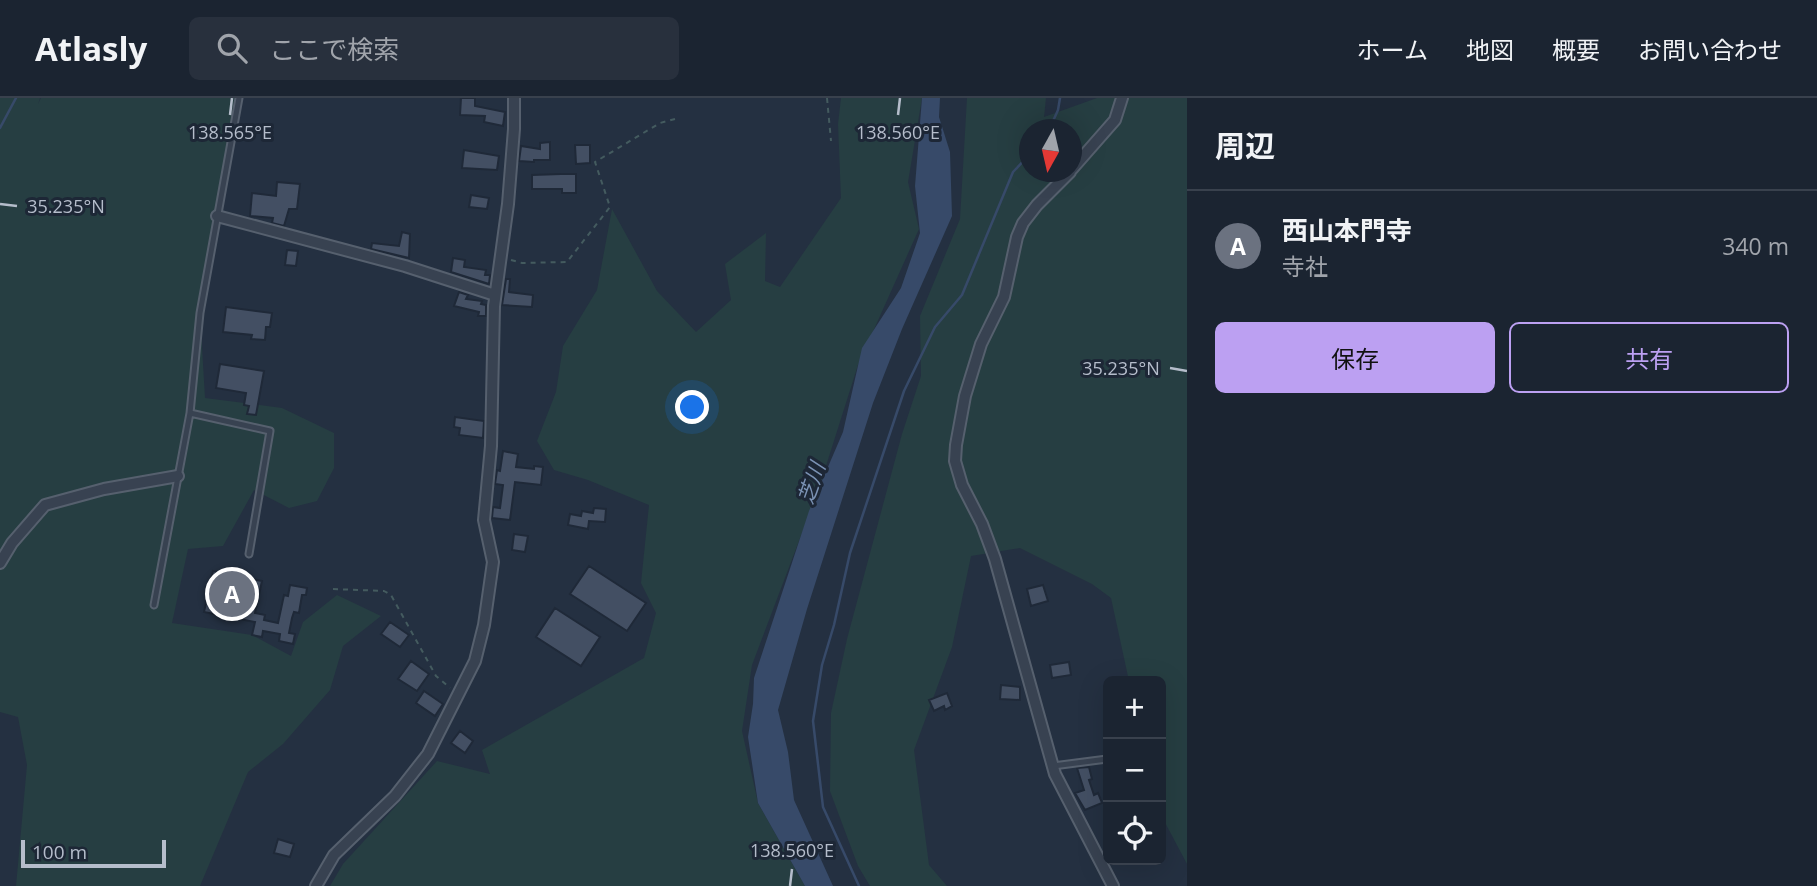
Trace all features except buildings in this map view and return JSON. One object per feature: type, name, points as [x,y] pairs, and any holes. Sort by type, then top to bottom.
[{"type":"street","points":[[316,886],[334,855],[395,796],[428,754],[475,661],[484,625],[492,562],[484,520],[491,446],[495,295],[508,204],[514,98]]},
{"type":"street","points":[[1082,158],[1115,120],[1122,98]]},
{"type":"street","points":[[1059,182],[1023,223],[1017,237],[1004,297],[981,344],[965,396],[956,444],[956,461],[962,485],[982,524],[995,559],[1053,766],[1113,886]]},
{"type":"street","points":[[217,216],[405,266],[495,295]]},
{"type":"street","points":[[0,563],[12,543],[45,505],[104,489],[178,476]]},
{"type":"lane","points":[[154,605],[190,413],[200,313],[239,98]]},
{"type":"lane","points":[[190,413],[270,431],[249,554]]},
{"type":"lane","points":[[1053,766],[1103,760]]},
{"type":"path","points":[[827,98],[831,141]]},
{"type":"path","points":[[499,257],[522,263],[567,262],[610,207],[595,162],[660,123],[675,119]]},
{"type":"path","points":[[333,589],[384,591],[391,595],[436,676],[459,696]]},
{"type":"green space","points":[[0,98],[40,98],[38,104],[41,98],[239,98],[200,313],[205,398],[282,408],[334,433],[334,468],[317,501],[289,508],[254,490],[223,546],[188,549],[172,623],[252,635],[291,656],[303,622],[337,595],[381,616],[343,646],[330,690],[283,744],[248,772],[200,886],[16,886],[27,765],[18,717],[0,712]]},
{"type":"green space","points":[[841,98],[922,98],[908,182],[919,229],[858,365],[819,488],[752,665],[742,731],[758,803],[805,886],[330,886],[343,864],[437,761],[490,774],[482,750],[644,658],[656,613],[641,583],[649,505],[588,480],[554,470],[537,441],[556,392],[563,346],[597,290],[612,209],[657,291],[696,332],[731,300],[725,264],[766,233],[765,281],[780,287],[841,198],[838,124]]},
{"type":"green space","points":[[967,98],[1046,98],[1044,117],[1097,98],[1187,98],[1187,864],[1166,824],[1166,676],[1128,676],[1111,598],[1092,584],[1020,548],[971,556],[952,647],[914,750],[929,865],[947,886],[870,886],[858,866],[830,791],[831,713],[847,639],[902,434],[921,376],[920,316],[960,219]]},
{"type":"water","points":[[922,98],[940,98],[939,117],[950,152],[952,216],[873,403],[807,609],[778,710],[788,752],[794,800],[833,886],[805,886],[758,803],[748,737],[754,678],[809,511],[843,432],[862,348],[901,288],[920,233],[915,186]]},
{"type":"waterway","points":[[0,128],[16,98]]},
{"type":"waterway","points":[[1054,119],[1060,98]]},
{"type":"waterway","points":[[859,886],[823,807],[813,721],[822,665],[850,553],[904,391],[935,327],[962,295],[1013,172],[1019,166]]},
{"type":"place","name":"西山本門寺","points":[[232,594]]},
{"type":"water label","name":"芝川","points":[[811,483]]}]
